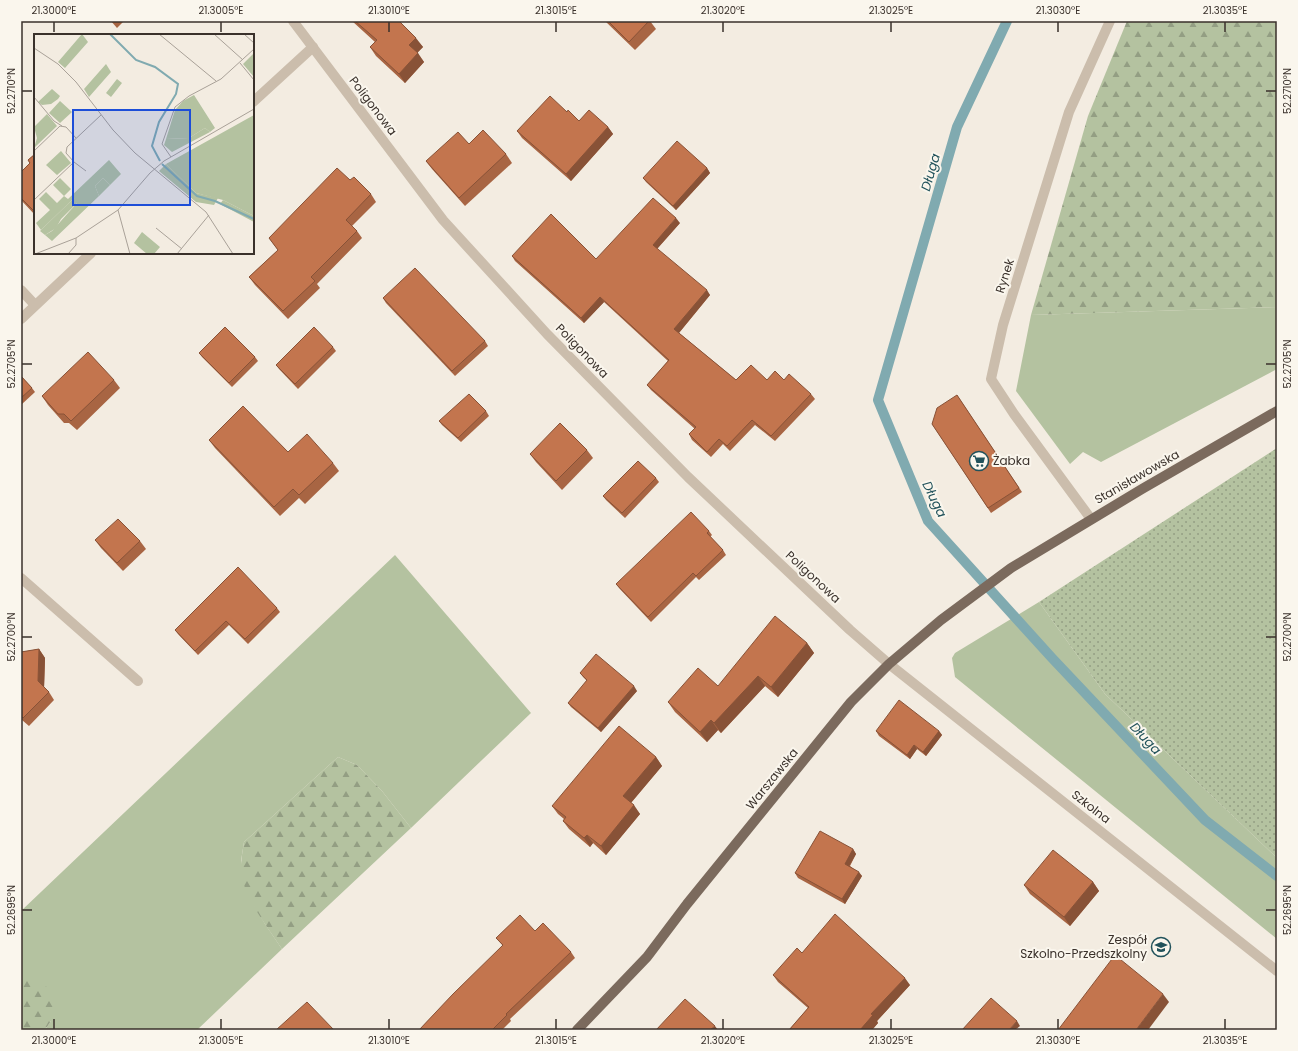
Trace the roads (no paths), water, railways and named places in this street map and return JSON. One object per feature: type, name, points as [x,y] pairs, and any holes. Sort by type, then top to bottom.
[{"type":"main road","name":"Stanisławowska","points":[[1011,568],[1091,519],[1277,411]]},
{"type":"main road","name":"Warszawska","points":[[577,1030],[647,957],[687,904],[852,702],[889,664],[940,620],[1011,568]]},
{"type":"street","name":"Poligonowa","points":[[293,21],[443,220],[547,334],[688,477],[850,630],[889,664]]},
{"type":"street","name":"Rynek","points":[[1091,519],[1014,414],[991,379],[1004,325],[1069,112],[1110,21]]},
{"type":"street","points":[[254,101],[312,47]]},
{"type":"street","points":[[21,319],[90,254]]},
{"type":"street","points":[[21,290],[35,305]]},
{"type":"street","points":[[21,578],[138,681]]},
{"type":"street","name":"Szkolna","points":[[889,664],[1277,971]]},
{"type":"waterway","name":"Długa","points":[[1007,21],[957,127],[878,400],[928,521],[1052,658],[1205,820],[1277,876]]},
{"type":"place","name":"Żabka","points":[[979,461]]},
{"type":"place","name":"Zespół Szkolno-Przedszkolny","points":[[1161,947]]}]
